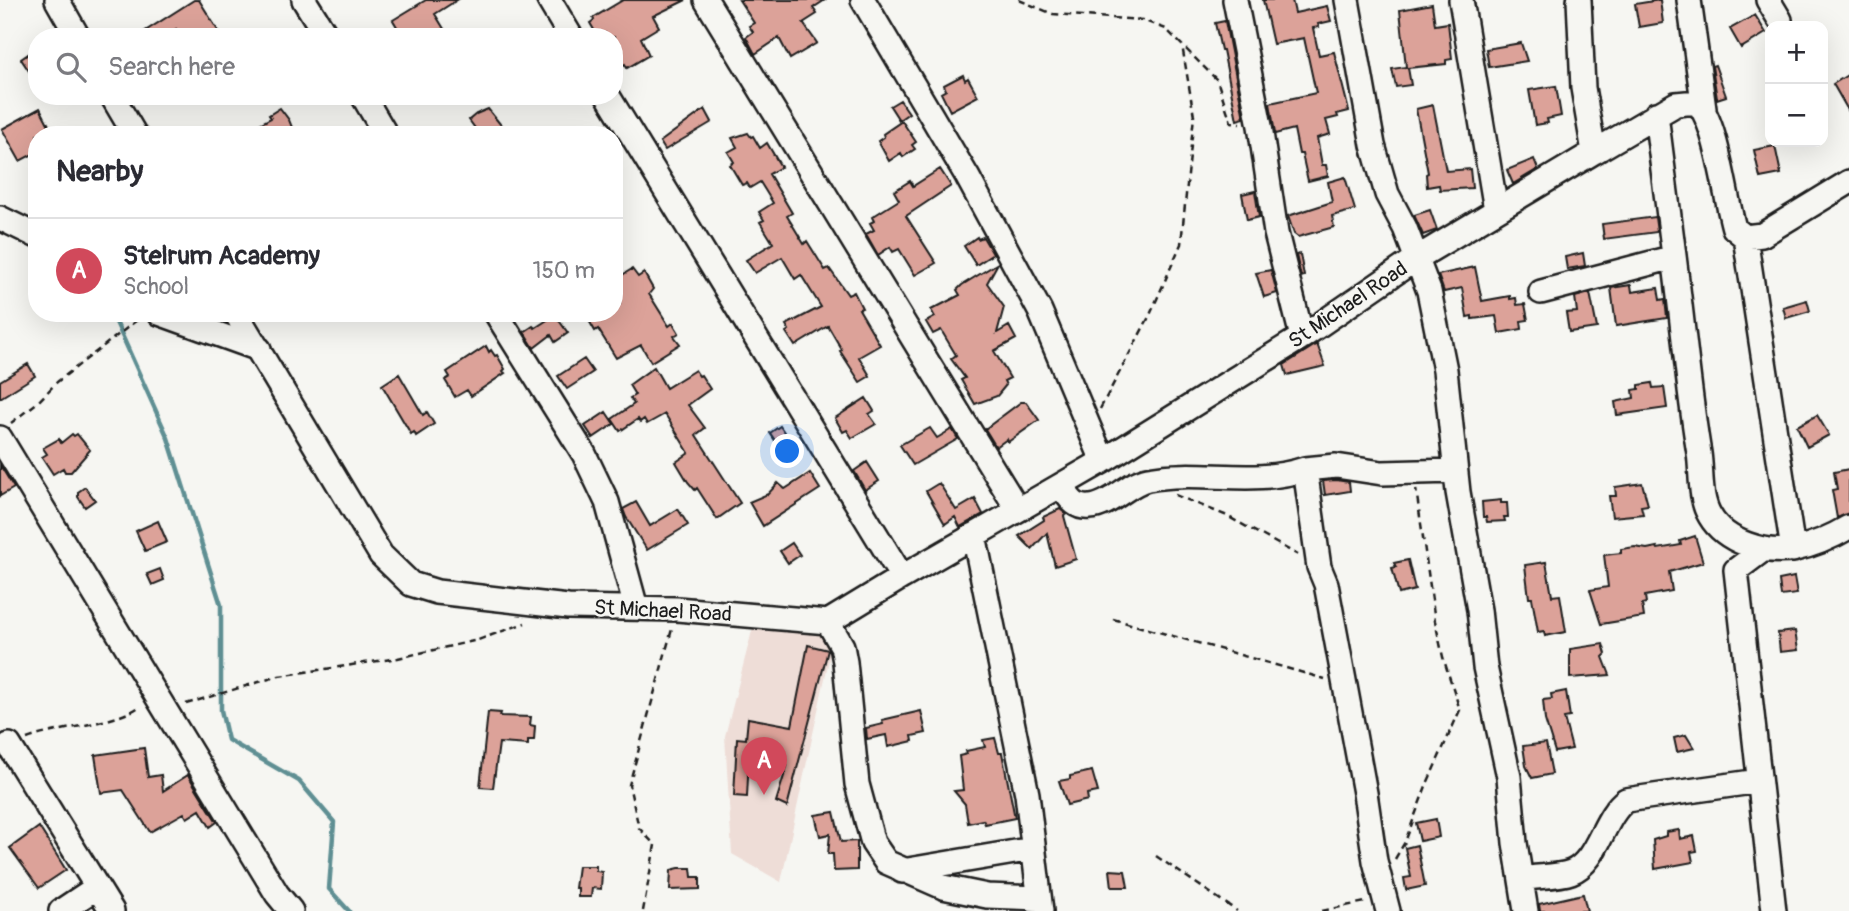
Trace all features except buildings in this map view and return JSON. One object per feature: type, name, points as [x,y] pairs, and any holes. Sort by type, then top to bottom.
[{"type":"street","points":[[57,0],[73,28]]},
{"type":"street","points":[[304,0],[321,28]]},
{"type":"street","points":[[549,0],[566,28]]},
{"type":"street","points":[[706,0],[1018,510]]},
{"type":"street","points":[[863,0],[967,176],[1040,311],[1103,461]]},
{"type":"street","points":[[1235,0],[1260,127],[1276,233],[1302,337]]},
{"type":"street","points":[[1347,0],[1373,145],[1387,194],[1405,228],[1429,291],[1445,370],[1455,471],[1479,610],[1485,667],[1509,777],[1515,843],[1526,911]]},
{"type":"street","points":[[1461,0],[1496,210]]},
{"type":"street","points":[[1579,0],[1583,88],[1594,152]]},
{"type":"street","points":[[1689,0],[1704,109],[1734,229],[1745,237],[1762,235],[1849,182]]},
{"type":"street","points":[[1768,0],[1780,20]]},
{"type":"street","name":"St Michael Road","points":[[242,322],[381,555],[411,584],[437,592],[568,607],[677,609],[828,622],[1103,461],[1302,337],[1417,258],[1656,114],[1688,101],[1697,102],[1704,109]]},
{"type":"street","points":[[118,105],[130,126]]},
{"type":"street","points":[[368,105],[381,126]]},
{"type":"street","points":[[614,105],[902,577]]},
{"type":"street","points":[[1656,114],[1691,410],[1702,491],[1709,515],[1725,533],[1740,542],[1764,549],[1793,550],[1823,541],[1849,527]]},
{"type":"street","points":[[0,218],[28,232]]},
{"type":"street","points":[[1745,237],[1793,550]]},
{"type":"street","points":[[1541,292],[1674,257]]},
{"type":"street","points":[[184,322],[259,349]]},
{"type":"street","points":[[502,322],[584,454],[607,502],[636,608]]},
{"type":"street","points":[[5,431],[280,905]]},
{"type":"street","points":[[1061,486],[1073,503],[1093,508],[1146,479],[1195,476],[1274,477],[1305,469],[1336,466],[1382,473],[1455,471]]},
{"type":"street","points":[[1305,469],[1319,567],[1326,584],[1388,911]]},
{"type":"street","points":[[828,622],[844,654],[857,784],[873,843],[886,862],[943,887],[1040,904],[1027,794],[974,535]]},
{"type":"street","points":[[1764,549],[1736,570],[1774,911]]},
{"type":"street","points":[[3,742],[112,911]]},
{"type":"street","points":[[1522,878],[1572,872],[1588,858],[1617,806],[1626,800],[1759,781]]},
{"type":"street","points":[[902,870],[1033,849]]},
{"type":"street","points":[[61,911],[97,887]]},
{"type":"path","points":[[1019,0],[1053,14],[1142,20],[1166,29],[1217,80],[1231,122],[1260,127]]},
{"type":"path","points":[[1089,430],[1150,315],[1181,244],[1194,116],[1182,45]]},
{"type":"path","points":[[5,431],[57,382],[135,322]]},
{"type":"path","points":[[1322,911],[1365,902],[1381,882],[1405,842],[1426,786],[1460,710],[1435,621],[1415,472]]},
{"type":"path","points":[[1146,479],[1154,487],[1225,515],[1319,567]]},
{"type":"path","points":[[643,911],[655,845],[639,828],[629,785],[677,609]]},
{"type":"path","points":[[1113,619],[1332,681],[1343,678]]},
{"type":"path","points":[[3,742],[115,717],[137,709],[155,692],[187,705],[279,676],[398,658],[478,640],[534,620]]},
{"type":"path","points":[[1156,856],[1237,911]]},
{"type":"shaded area","points":[[753,627],[831,633],[833,641],[781,882],[732,854],[725,736]]},
{"type":"waterway","points":[[116,322],[168,438],[221,605],[221,710],[228,740],[299,781],[334,822],[329,889],[349,911]]},
{"type":"place","name":"Stelrum Academy","points":[[764,795]]}]
